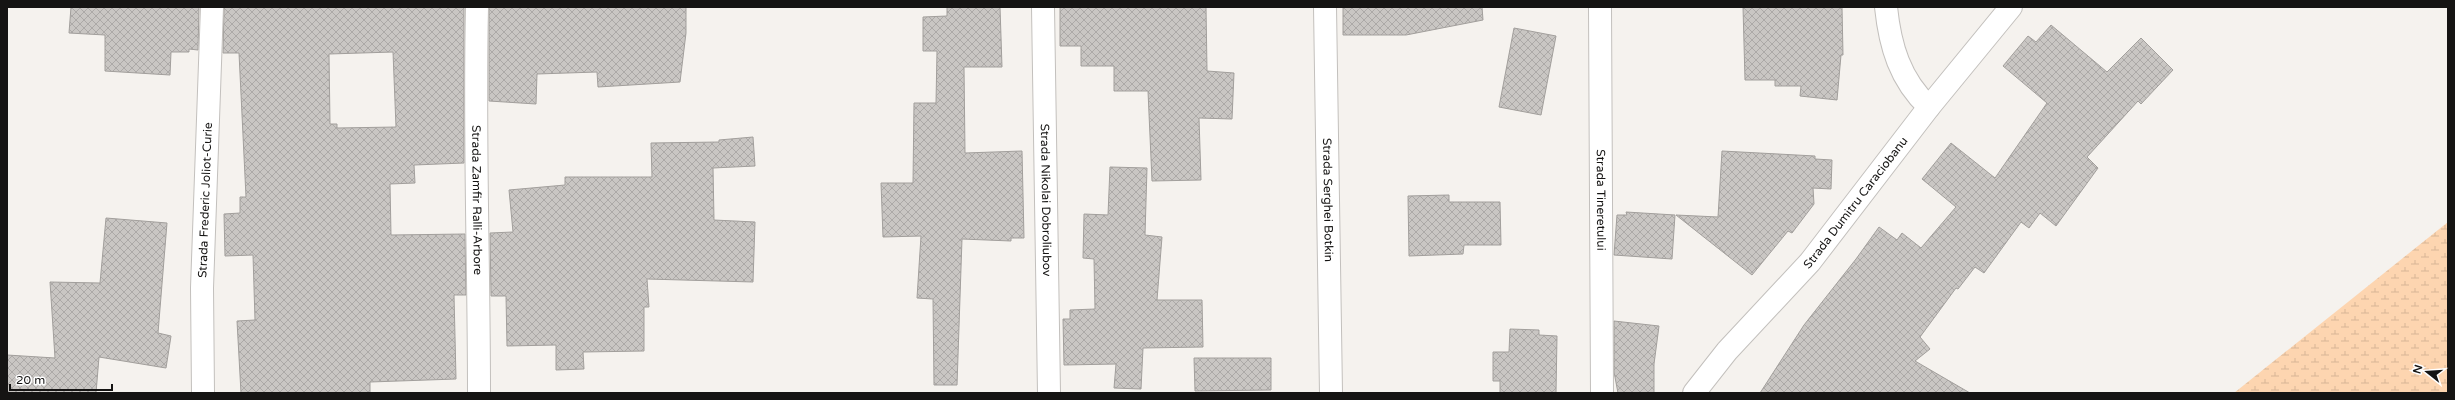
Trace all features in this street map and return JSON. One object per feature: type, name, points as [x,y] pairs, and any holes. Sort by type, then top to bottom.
[{"type":"street","name":"Strada Frederic Joliot-Curie","points":[[203,393],[202,288],[212,7]]},
{"type":"street","name":"Strada Zamfir Ralli-Arbore","points":[[477,7],[475,83],[479,251],[479,393]]},
{"type":"street","name":"Strada Nikolai Dobroliubov","points":[[1043,7],[1049,393]]},
{"type":"street","name":"Strada Serghei Botkin","points":[[1325,7],[1331,393]]},
{"type":"street","name":"Strada Tineretului","points":[[1600,7],[1602,393]]},
{"type":"street","points":[[1886,7],[1896,58],[1906,82],[1914,93],[1929,108]]},
{"type":"street","name":"Strada Dumitru Caraciobanu","points":[[1694,393],[1727,351],[1810,262],[1929,108],[2011,7]]},
{"type":"green space","points":[[2448,222],[2448,393],[2234,393]]},
{"type":"building","points":[[71,7],[199,7],[198,50],[189,49],[189,52],[171,52],[170,75],[105,71],[105,35],[69,33]]},
{"type":"building","points":[[224,7],[464,7],[464,163],[414,165],[415,183],[390,184],[391,235],[465,234],[466,295],[454,295],[456,379],[370,382],[370,393],[241,393],[237,321],[255,320],[253,255],[225,256],[224,214],[240,213],[240,197],[246,197],[239,53],[223,53]],"holes":[[[393,52],[396,127],[337,128],[337,124],[330,124],[329,54]]]},
{"type":"building","points":[[489,7],[686,7],[686,33],[680,82],[598,87],[597,72],[537,74],[536,104],[489,101]]},
{"type":"building","points":[[947,7],[1000,7],[1002,67],[964,67],[965,153],[1022,151],[1024,238],[1011,238],[1011,241],[962,239],[957,385],[934,385],[933,299],[917,298],[921,236],[883,237],[881,183],[913,183],[914,103],[936,103],[937,51],[923,51],[923,17],[947,16]]},
{"type":"building","points":[[1060,7],[1206,7],[1207,71],[1234,73],[1232,119],[1199,118],[1201,180],[1152,181],[1148,91],[1114,91],[1114,66],[1081,66],[1081,46],[1060,46]]},
{"type":"building","points":[[1343,7],[1482,7],[1483,20],[1406,35],[1343,35]]},
{"type":"building","points":[[1743,7],[1842,7],[1843,55],[1841,55],[1837,100],[1800,96],[1801,86],[1775,86],[1775,80],[1745,80]]},
{"type":"building","points":[[2051,25],[2107,72],[2141,38],[2173,70],[2141,104],[2138,101],[2087,157],[2098,168],[2056,226],[2040,213],[2029,228],[2021,222],[1984,273],[1975,267],[1958,289],[1956,288],[1920,337],[1930,349],[1915,361],[1970,393],[1760,393],[1804,325],[1879,227],[1897,240],[1902,233],[1921,248],[1956,207],[1922,179],[1951,143],[1995,178],[2047,103],[2003,66],[2028,36],[2036,42]]},
{"type":"building","points":[[1514,28],[1556,36],[1541,115],[1499,107]]},
{"type":"building","points":[[753,137],[755,166],[713,168],[714,220],[755,222],[753,282],[647,279],[649,307],[644,307],[644,351],[583,352],[584,369],[556,370],[556,345],[507,346],[506,296],[491,296],[490,233],[513,232],[509,190],[565,185],[565,177],[652,177],[651,143],[719,142],[719,140]]},
{"type":"building","points":[[1722,151],[1815,156],[1815,159],[1832,160],[1831,189],[1813,188],[1814,204],[1792,233],[1788,231],[1752,275],[1676,215],[1718,217]]},
{"type":"building","points":[[1110,167],[1147,168],[1145,235],[1162,237],[1157,300],[1202,300],[1203,347],[1143,348],[1141,389],[1114,388],[1116,364],[1064,365],[1063,319],[1070,319],[1070,310],[1095,309],[1094,259],[1083,258],[1084,214],[1108,215]]},
{"type":"building","points":[[1449,195],[1449,202],[1500,202],[1501,245],[1464,245],[1463,254],[1409,256],[1408,196]]},
{"type":"building","points":[[1626,212],[1675,215],[1672,259],[1614,255],[1617,215],[1627,215]]},
{"type":"building","points":[[106,218],[167,223],[158,333],[171,336],[166,368],[99,357],[96,393],[7,393],[7,355],[55,358],[50,282],[100,283]]},
{"type":"building","points":[[1614,321],[1659,326],[1654,364],[1654,393],[1618,393],[1614,372]]},
{"type":"building","points":[[1510,329],[1539,330],[1539,335],[1557,336],[1556,393],[1500,393],[1500,381],[1493,381],[1493,352],[1509,352]]},
{"type":"building","points":[[1194,358],[1271,358],[1271,390],[1195,391]]}]
